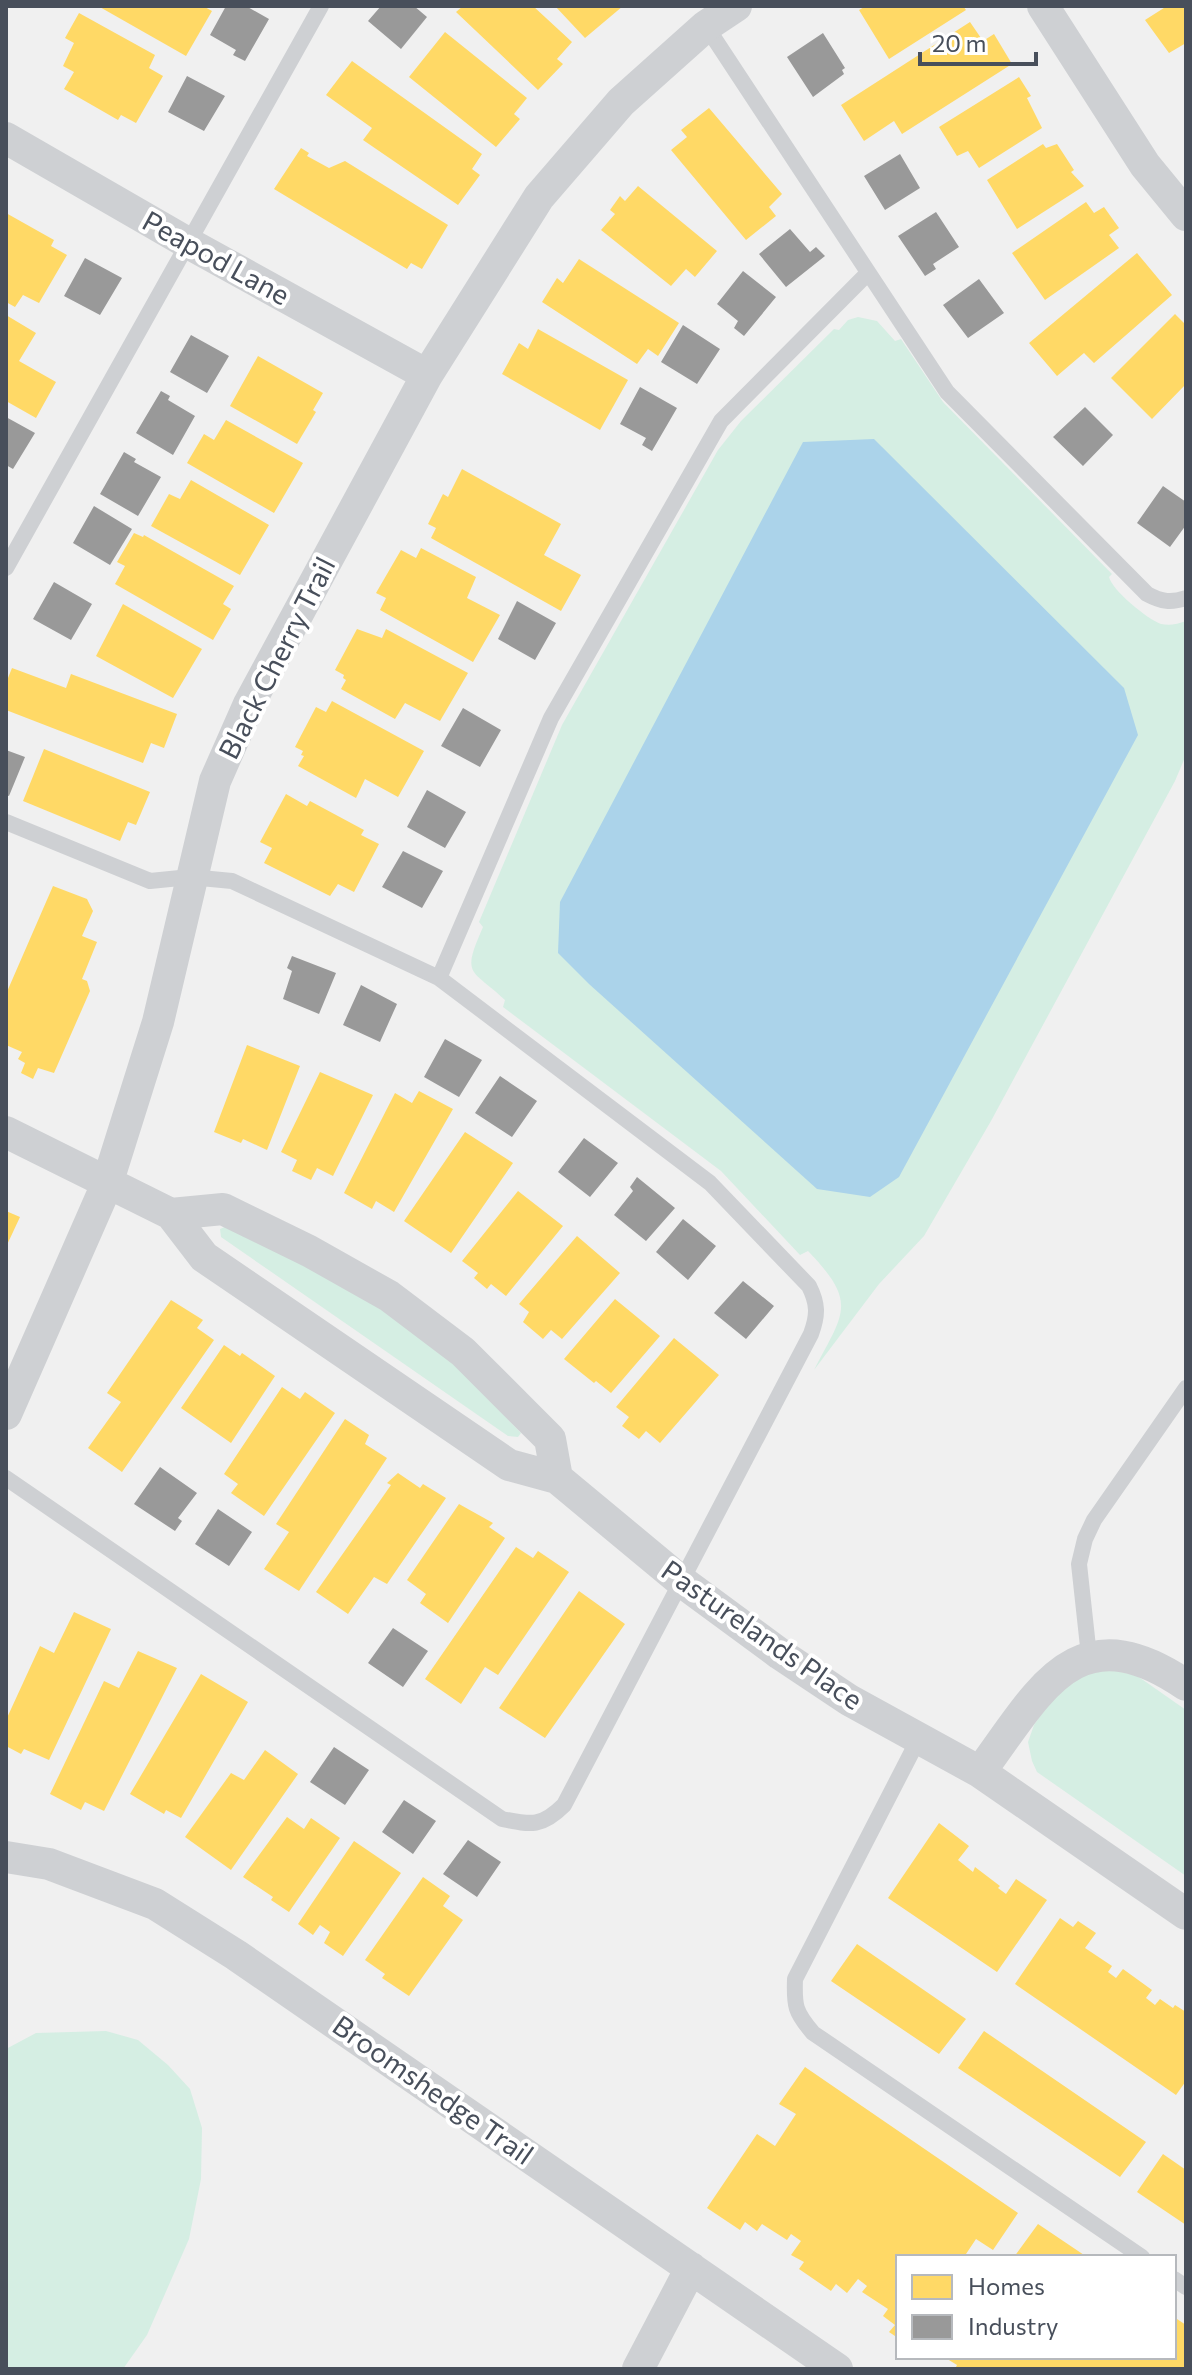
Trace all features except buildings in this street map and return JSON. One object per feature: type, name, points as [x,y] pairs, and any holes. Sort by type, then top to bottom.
[{"type":"street","name":"Black Cherry Trail","points":[[6,1414],[107,1184],[158,1022],[215,781],[249,704],[427,375],[539,197],[621,102],[706,26],[736,6]]},
{"type":"street","points":[[1043,6],[1145,165],[1186,215]]},
{"type":"street","name":"Peapod Lane","points":[[6,138],[427,375]]},
{"type":"street","name":"Pasturelands Place","points":[[6,1132],[171,1214],[204,1257],[217,1266],[509,1465],[557,1478],[681,1581],[780,1654],[849,1700],[980,1772],[1186,1914]]},
{"type":"street","points":[[171,1214],[223,1209],[309,1251],[389,1296],[463,1352],[550,1439],[557,1478]]},
{"type":"street","points":[[980,1772],[1035,1698],[1060,1671],[1089,1656],[1127,1655],[1186,1685]]},
{"type":"street","name":"Broomshedge Trail","points":[[6,1857],[49,1864],[155,1904],[236,1955],[837,2369]]},
{"type":"street","points":[[638,2369],[691,2268]]},
{"type":"lane","points":[[6,568],[321,6]]},
{"type":"lane","points":[[706,26],[947,392],[1147,594],[1160,601],[1173,602],[1186,598]]},
{"type":"lane","points":[[439,978],[551,718],[721,421],[868,273]]},
{"type":"lane","points":[[6,822],[150,881],[190,877],[232,881],[439,978],[710,1183],[809,1286],[817,1302],[817,1317],[811,1334],[564,1805],[550,1819],[529,1825],[502,1819],[6,1478]]},
{"type":"lane","points":[[1089,1656],[1079,1564],[1085,1539],[1094,1520],[1186,1388]]},
{"type":"lane","points":[[918,1740],[795,1979],[794,2004],[799,2017],[813,2033],[1139,2255]]},
{"type":"green space","points":[[858,317],[877,321],[895,341],[901,339],[943,402],[1112,574],[1109,577],[1112,583],[1131,604],[1161,624],[1186,621],[1186,755],[1175,781],[991,1121],[924,1236],[879,1284],[814,1370],[833,1334],[841,1308],[840,1296],[824,1269],[808,1251],[800,1255],[721,1171],[503,1007],[505,1000],[477,976],[471,964],[483,927],[479,922],[562,725],[718,450],[741,421],[834,329],[839,330],[848,320]]},
{"type":"green space","points":[[227,1226],[343,1282],[446,1355],[521,1433],[518,1437],[508,1436],[221,1237],[220,1229]]},
{"type":"green space","points":[[1096,1667],[1136,1675],[1186,1710],[1186,1876],[1037,1772],[1032,1761],[1028,1742],[1034,1725],[1058,1690]]},
{"type":"green space","points":[[106,2031],[138,2040],[190,2089],[202,2128],[201,2179],[189,2239],[147,2335],[123,2369],[6,2369],[6,2049],[36,2033]]},
{"type":"water","points":[[874,439],[1124,688],[1138,735],[899,1177],[870,1197],[817,1189],[558,953],[560,902],[803,442]]}]
